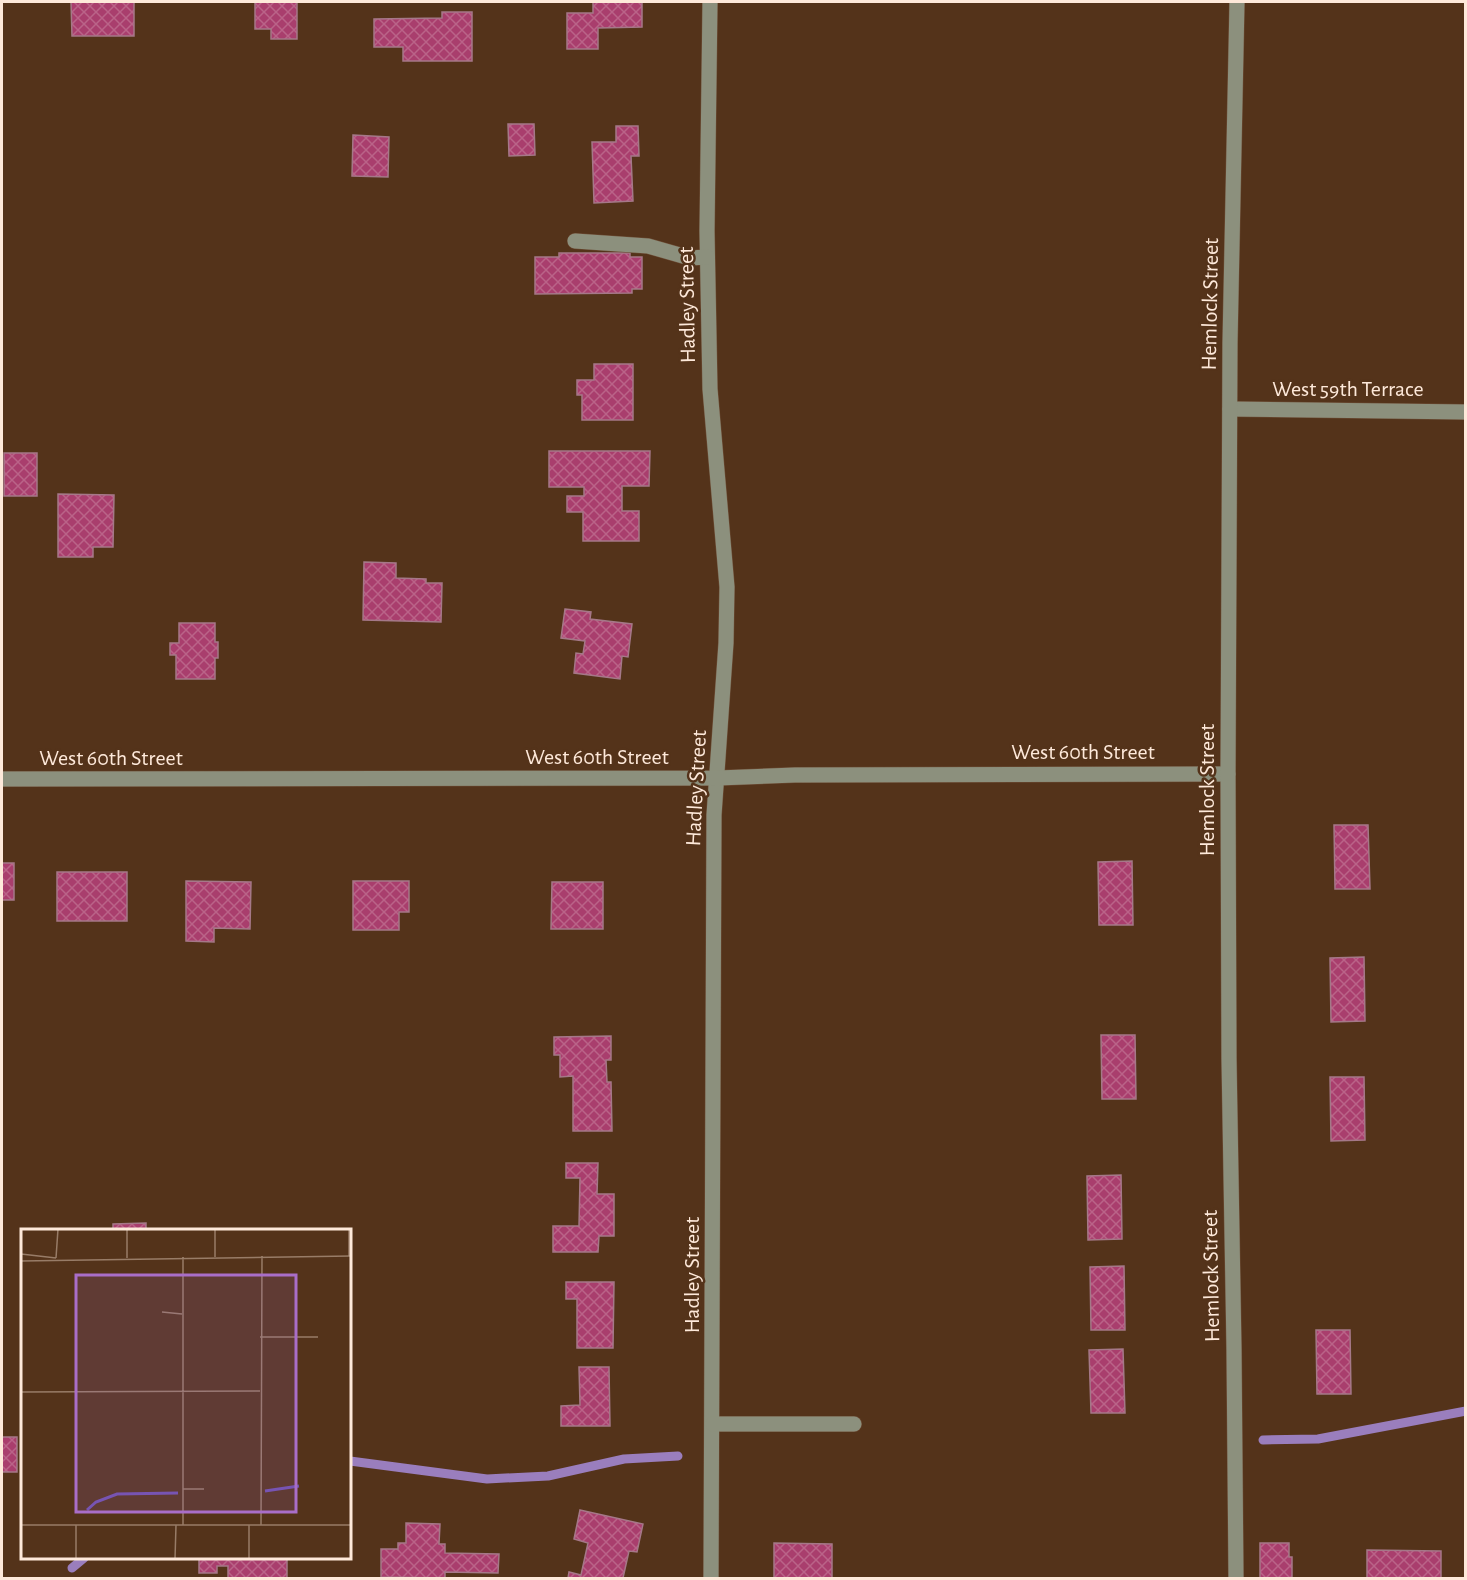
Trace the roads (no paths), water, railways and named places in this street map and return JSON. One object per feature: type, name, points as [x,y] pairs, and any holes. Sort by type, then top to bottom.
[{"type":"street","name":"Hadley Street","points":[[710,2],[707,257],[710,389],[727,586],[726,643],[714,815],[711,1578]]},
{"type":"street","name":"Hemlock Street","points":[[1236,1578],[1229,1059],[1228,774],[1230,409],[1237,2]]},
{"type":"street","points":[[575,241],[648,246],[690,258],[707,257]]},
{"type":"street","name":"West 59th Terrace","points":[[1230,409],[1466,412]]},
{"type":"street","name":"West 60th Street","points":[[2,779],[717,778],[795,775],[1228,774]]},
{"type":"street","points":[[712,1424],[854,1424]]},
{"type":"waterway","points":[[1263,1440],[1318,1439],[1466,1411]]},
{"type":"waterway","points":[[351,1461],[487,1479],[548,1476],[624,1459],[678,1456]]},
{"type":"waterway","points":[[72,1568],[83,1559]]}]
